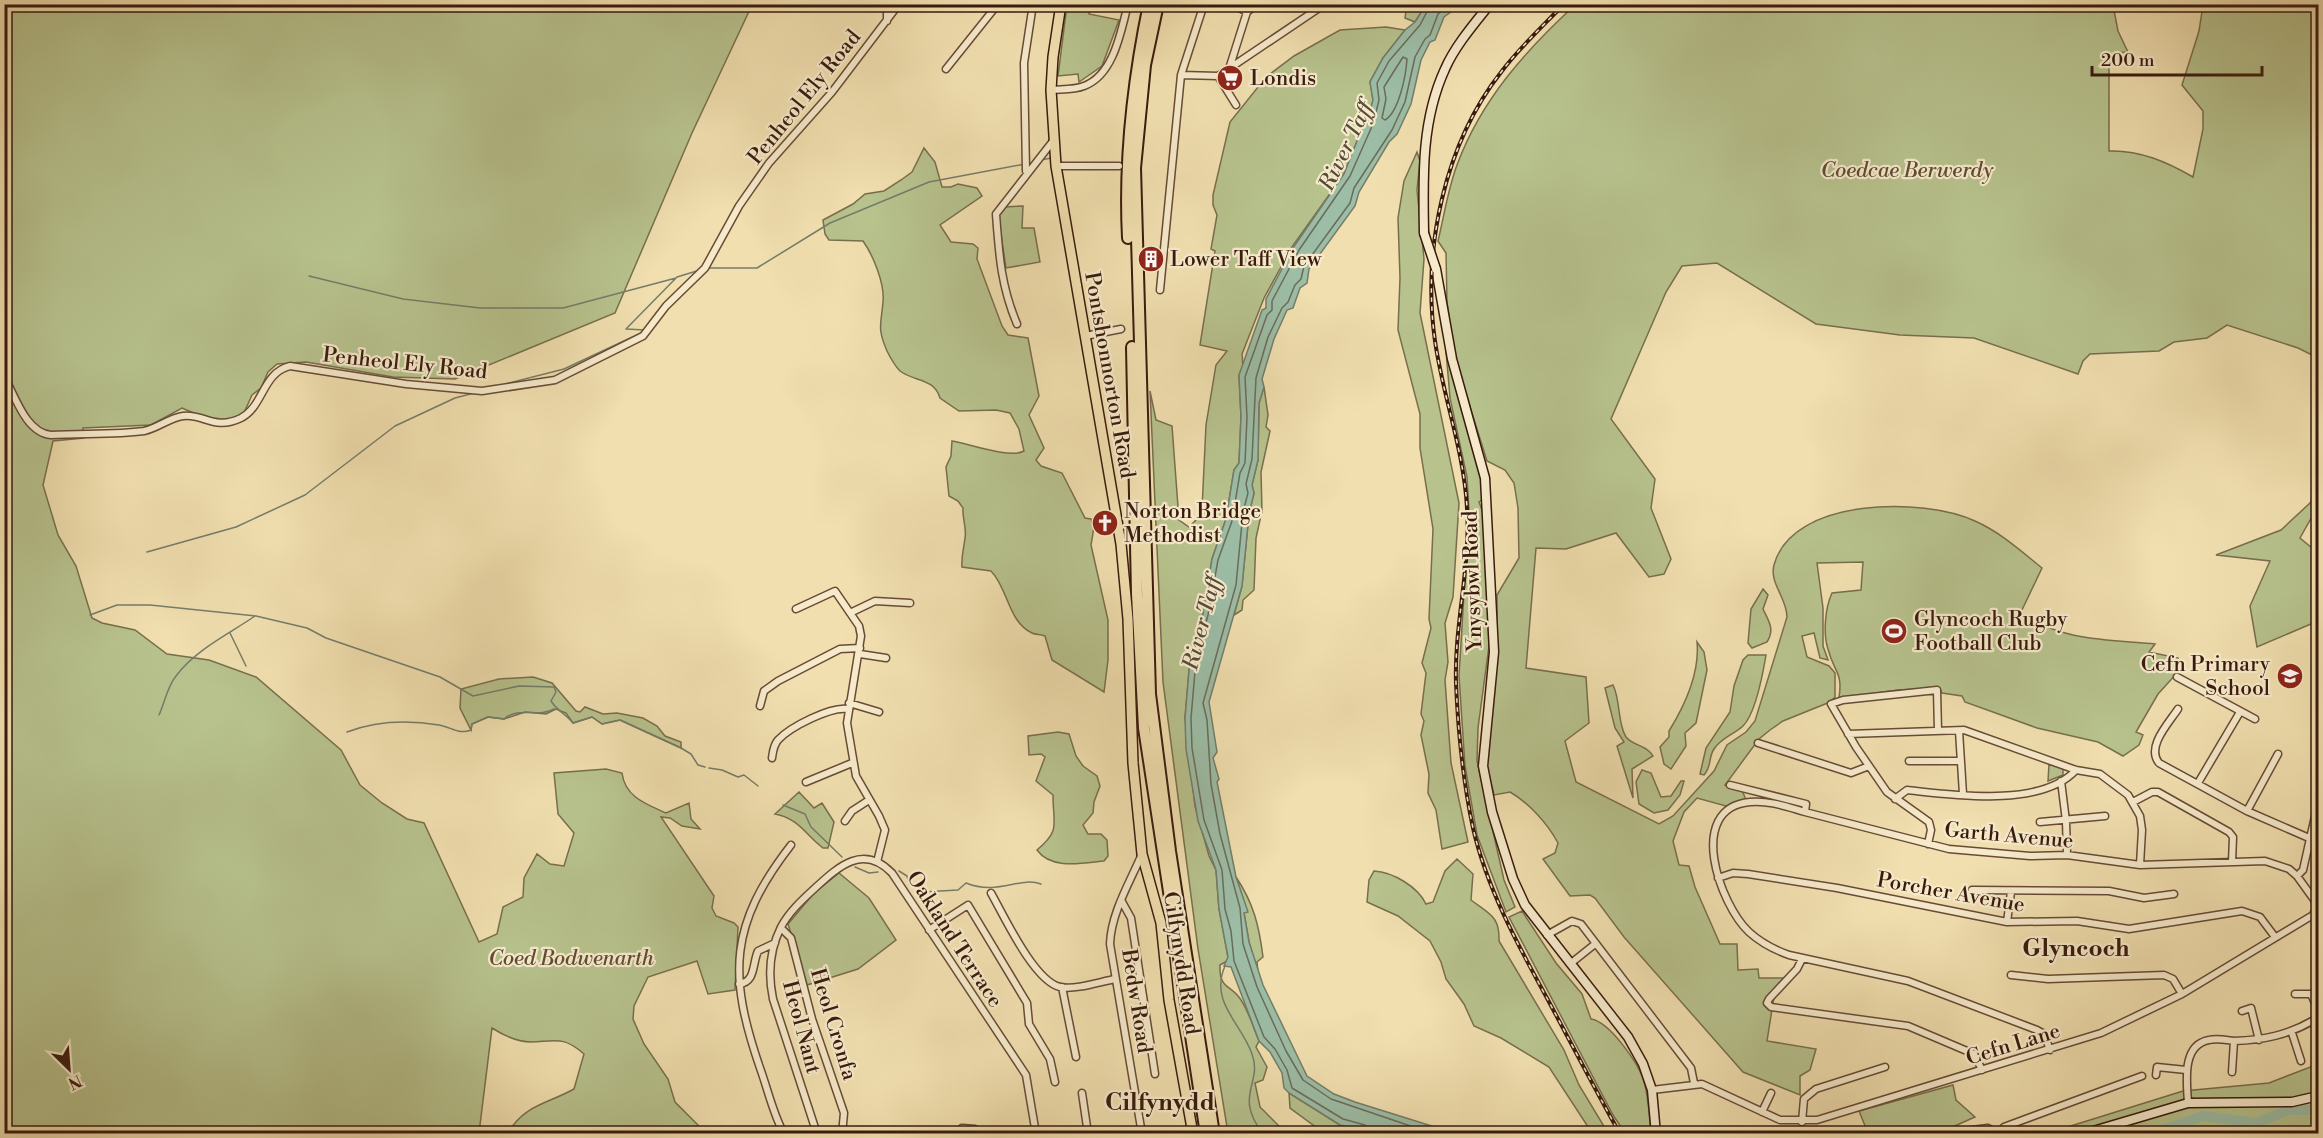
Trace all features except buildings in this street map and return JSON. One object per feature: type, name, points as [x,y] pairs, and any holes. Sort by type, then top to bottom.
[{"type":"highway","points":[[1149,4],[1134,97],[1127,169],[1141,694],[1148,764],[1206,1134]]},
{"type":"highway","points":[[1158,4],[1145,65],[1135,168],[1150,694],[1168,840],[1214,1134]]},
{"type":"main road","name":"Pontshonnorton Road","points":[[1061,4],[1053,57],[1051,90],[1053,141],[1121,544],[1128,619],[1133,763]]},
{"type":"main road","name":"Ynysybwl Road","points":[[1489,5],[1457,48],[1434,95],[1423,165],[1424,233],[1436,269],[1450,348],[1485,478],[1488,504],[1494,652],[1483,766],[1492,812],[1513,879],[1525,905],[1628,1037],[1644,1064],[1652,1090],[1656,1134]]},
{"type":"main road","name":"Cilfynydd Road","points":[[1133,763],[1142,854],[1161,923],[1173,1019],[1194,1134]]},
{"type":"main road","points":[[2087,1133],[2188,1103],[2292,1102],[2319,1096]]},
{"type":"street","points":[[887,4],[887,21]]},
{"type":"street","name":"Penheol Ely Road","points":[[4,376],[29,423],[42,435],[51,435],[141,431],[185,416],[211,423],[227,423],[243,417],[273,374],[290,366],[364,379],[473,390],[536,384],[568,376],[643,336],[666,306],[705,268],[739,206],[769,163],[832,92],[899,4]]},
{"type":"street","points":[[946,69],[998,4]]},
{"type":"street","points":[[1026,172],[1024,63],[1033,4]]},
{"type":"street","points":[[1051,90],[1075,88],[1094,80],[1110,60],[1128,4]]},
{"type":"street","points":[[1160,290],[1180,75],[1204,4]]},
{"type":"street","points":[[1232,4],[1246,12]]},
{"type":"street","points":[[1228,70],[1246,12],[1257,4]]},
{"type":"street","points":[[1180,75],[1218,76],[1325,4]]},
{"type":"street","points":[[1218,76],[1236,105]]},
{"type":"street","points":[[1017,324],[1008,305],[1000,269],[996,214],[1026,172],[1053,141]]},
{"type":"street","points":[[1056,166],[1119,166]]},
{"type":"street","points":[[1085,336],[1121,329]]},
{"type":"street","points":[[796,609],[836,591],[860,631],[860,651],[848,706],[852,763],[885,830],[877,862]]},
{"type":"street","points":[[850,613],[875,601],[907,603],[905,594]]},
{"type":"street","points":[[760,706],[764,691],[778,681],[840,649],[860,651],[886,658]]},
{"type":"street","points":[[2177,677],[2254,719]]},
{"type":"street","points":[[1928,844],[1931,830],[1929,822],[1895,799],[1869,766],[1831,704],[1843,700],[1937,690],[1938,731]]},
{"type":"street","points":[[772,758],[774,745],[789,731],[833,709],[848,706],[879,712]]},
{"type":"street","points":[[2178,709],[2155,746],[2154,755],[2159,764],[2247,811],[2309,838]]},
{"type":"street","points":[[2198,783],[2240,712]]},
{"type":"street","points":[[1959,731],[1963,794]]},
{"type":"street","points":[[1848,734],[1971,732],[2076,770],[2106,777],[2133,802],[2142,823],[2140,865]]},
{"type":"street","points":[[1758,743],[1851,773],[1869,766]]},
{"type":"street","points":[[2247,811],[2278,754]]},
{"type":"street","points":[[1909,761],[1960,761]]},
{"type":"street","points":[[806,782],[852,763]]},
{"type":"street","points":[[1895,799],[1907,790],[2007,797],[2061,781],[2076,770]]},
{"type":"street","points":[[2061,781],[2066,820],[2067,855]]},
{"type":"street","name":"Garth Avenue","points":[[1730,785],[1806,804],[1805,812],[1928,844],[2006,855],[2067,855],[2140,865],[2265,861],[2289,869],[2297,876]]},
{"type":"street","points":[[2133,802],[2152,792],[2158,792],[2229,832],[2233,837],[2232,861]]},
{"type":"street","points":[[845,821],[852,811],[869,800]]},
{"type":"street","points":[[1805,812],[1770,802],[1750,802],[1732,809],[1717,824],[1713,834],[1712,849],[1718,878],[1737,918],[1749,932],[1775,950],[1802,959],[1908,981],[2041,1032],[2050,1050]]},
{"type":"street","points":[[2317,908],[2315,901],[2297,876],[2303,870],[2319,803]]},
{"type":"street","points":[[2040,822],[2105,816]]},
{"type":"street","points":[[784,1134],[747,1030],[739,984],[740,950],[745,923],[765,882],[791,845]]},
{"type":"street","points":[[2308,847],[2319,850]]},
{"type":"street","name":"Bedw Road","points":[[1142,854],[1121,900],[1111,931],[1115,979],[1142,1134]]},
{"type":"street","name":"Oakland Terrace","points":[[781,927],[790,912],[840,866],[858,859],[877,862],[892,873],[1026,1075],[1036,1134]]},
{"type":"street","name":"Porcher Avenue","points":[[1718,878],[1738,873],[1837,888],[2007,922],[2077,921],[2129,929],[2242,911],[2260,917],[2275,937]]},
{"type":"street","points":[[1972,890],[2109,891],[2144,898],[2174,894]]},
{"type":"street","points":[[2007,922],[2011,892]]},
{"type":"street","points":[[991,893],[1042,975],[1062,987],[1115,979]]},
{"type":"street","points":[[1121,900],[1131,918],[1155,1074]]},
{"type":"street","points":[[929,930],[968,905],[1027,1003],[1029,1024],[1050,1059],[1055,1082]]},
{"type":"street","name":"Cefn Lane","points":[[1652,1090],[1694,1083],[1708,1086],[1780,1120],[1802,1122],[1817,1120],[2101,1033],[2181,994],[2313,915],[2317,908]]},
{"type":"street","points":[[1547,935],[1572,921],[1581,924],[1691,1068],[1694,1083]]},
{"type":"street","name":"Heol Nant","points":[[781,927],[775,943],[771,969],[773,999],[817,1134]]},
{"type":"street","name":"Heol Cronfa","points":[[781,927],[791,938],[812,1019],[844,1113],[842,1134]]},
{"type":"street","points":[[739,984],[751,978],[758,951],[775,943]]},
{"type":"street","points":[[1570,964],[1595,944]]},
{"type":"street","points":[[1802,959],[1797,969],[1768,999],[1767,1003],[1771,1007],[1908,1026],[1974,1054],[1982,1070]]},
{"type":"street","points":[[2011,975],[2048,979],[2164,975],[2173,979],[2181,994]]},
{"type":"street","points":[[1062,987],[1077,1057]]},
{"type":"street","points":[[2188,1103],[2186,1070],[2191,1053],[2199,1045],[2209,1040],[2259,1040],[2292,1033],[2316,1021],[2318,1010],[2311,994],[2295,994]]},
{"type":"street","points":[[2242,1011],[2251,1008],[2259,1040]]},
{"type":"street","points":[[2292,1033],[2298,1058]]},
{"type":"street","points":[[2230,1068],[2234,1041]]},
{"type":"street","points":[[1802,1122],[1804,1099],[1816,1089],[1885,1067]]},
{"type":"street","points":[[2156,1075],[2157,1067],[2186,1070]]},
{"type":"street","points":[[1964,1131],[1988,1128],[1999,1134],[2004,1127],[2142,1076]]},
{"type":"street","points":[[1082,1093],[1088,1134]]},
{"type":"street","points":[[1762,1112],[1771,1093]]},
{"type":"street","points":[[962,1128],[975,1129],[980,1134]]},
{"type":"green space","name":"Coed Bodwenarth","points":[[5,5],[752,5],[692,133],[615,313],[455,379],[393,377],[306,362],[277,364],[268,372],[261,388],[252,395],[243,415],[219,420],[182,408],[151,425],[83,428],[84,438],[53,441],[43,485],[58,535],[76,566],[92,618],[102,623],[135,630],[167,654],[209,660],[256,677],[341,750],[360,785],[407,819],[424,823],[479,942],[497,934],[503,907],[523,897],[524,878],[537,854],[550,864],[564,866],[574,833],[558,814],[554,773],[606,769],[622,773],[627,788],[632,794],[644,803],[666,813],[689,803],[691,819],[700,829],[682,826],[670,818],[661,817],[714,896],[712,908],[716,916],[738,927],[735,990],[708,994],[697,961],[648,977],[634,1006],[633,1019],[644,1044],[668,1079],[675,1102],[698,1125],[699,1133],[508,1133],[521,1116],[574,1089],[584,1054],[565,1042],[521,1041],[492,1028],[479,1133],[5,1134]]},
{"type":"green space","points":[[1067,5],[1091,5],[1089,14],[1119,20],[1102,66],[1079,82],[1078,74],[1058,76]]},
{"type":"green space","points":[[1407,5],[1426,5],[1415,22],[1405,18]]},
{"type":"green space","name":"Coedcae Berwerdy","points":[[1575,5],[2113,5],[2118,31],[2128,52],[2116,53],[2109,65],[2109,151],[2153,158],[2193,177],[2203,129],[2203,111],[2182,85],[2199,31],[2203,5],[2318,5],[2318,358],[2298,348],[2227,325],[2207,338],[2174,342],[2159,351],[2090,354],[2083,361],[2078,374],[1974,338],[1900,335],[1816,324],[1717,263],[1682,266],[1666,292],[1611,419],[1655,479],[1651,508],[1671,559],[1664,574],[1649,577],[1616,533],[1566,549],[1536,548],[1526,668],[1586,677],[1589,723],[1565,741],[1576,782],[1659,824],[1673,816],[1714,771],[1727,745],[1746,732],[1755,721],[1787,617],[1774,578],[1774,565],[1786,543],[1806,526],[1832,515],[1894,506],[1952,513],[1975,521],[2002,536],[2042,568],[2021,612],[2035,622],[2068,634],[2103,640],[2155,644],[2149,652],[2178,658],[2178,672],[2158,694],[2136,732],[2143,735],[2139,745],[2123,756],[2098,742],[2037,728],[1965,702],[1962,696],[1942,693],[1939,688],[1898,690],[1839,698],[1839,677],[1826,643],[1826,613],[1832,593],[1861,590],[1863,562],[1817,563],[1823,608],[1823,646],[1828,660],[1820,658],[1814,633],[1802,636],[1807,657],[1829,666],[1835,673],[1835,697],[1830,702],[1783,721],[1759,739],[1725,785],[1742,790],[1746,800],[1726,806],[1697,798],[1684,812],[1673,841],[1679,865],[1689,866],[1695,887],[1720,944],[1737,944],[1738,970],[1758,969],[1759,978],[1792,978],[1774,997],[1767,1041],[1816,1049],[1810,1070],[1800,1076],[1800,1095],[1743,1072],[1624,937],[1595,898],[1590,895],[1570,896],[1543,859],[1555,853],[1558,843],[1554,836],[1537,814],[1510,792],[1494,795],[1487,766],[1488,721],[1497,653],[1497,595],[1519,558],[1518,508],[1514,483],[1505,470],[1487,461],[1455,359],[1447,302],[1446,253],[1438,241],[1457,165],[1479,119],[1522,58]]},
{"type":"green space","points":[[1386,27],[1405,30],[1383,58],[1370,82],[1373,100],[1367,123],[1361,131],[1344,174],[1292,247],[1264,298],[1242,354],[1243,366],[1239,375],[1241,417],[1239,463],[1234,470],[1226,519],[1212,559],[1203,614],[1190,659],[1185,718],[1195,806],[1209,856],[1216,870],[1219,909],[1228,957],[1227,961],[1220,965],[1221,979],[1237,995],[1249,1015],[1259,1041],[1256,1047],[1267,1067],[1263,1080],[1255,1083],[1260,1107],[1280,1127],[1281,1133],[1228,1133],[1198,949],[1163,682],[1150,391],[1156,420],[1172,426],[1179,520],[1189,527],[1198,518],[1202,509],[1206,425],[1216,365],[1227,351],[1200,345],[1215,251],[1211,249],[1217,215],[1213,205],[1213,195],[1230,122],[1266,77],[1294,56],[1340,30]]},
{"type":"green space","points":[[924,148],[935,162],[942,187],[958,184],[977,188],[982,196],[940,225],[951,242],[973,244],[978,248],[977,259],[1002,326],[1008,335],[1028,338],[1039,396],[1029,415],[1044,448],[1036,460],[1041,466],[1062,473],[1085,518],[1091,519],[1094,527],[1091,545],[1108,620],[1108,660],[1104,692],[1052,660],[1045,636],[1032,633],[1018,621],[997,578],[991,571],[962,567],[965,534],[963,508],[958,501],[949,496],[946,467],[951,456],[952,441],[1000,452],[1024,451],[1019,429],[1010,413],[996,410],[959,411],[940,398],[929,384],[900,371],[888,353],[882,337],[882,287],[867,247],[863,241],[829,240],[825,234],[823,220],[853,204],[865,194],[884,191],[901,180],[912,172]]},
{"type":"green space","points":[[1417,152],[1420,161],[1417,190],[1424,259],[1420,313],[1459,503],[1453,597],[1445,623],[1448,662],[1445,680],[1451,763],[1468,842],[1442,849],[1436,810],[1428,793],[1429,774],[1421,735],[1424,721],[1421,714],[1426,673],[1422,663],[1431,628],[1429,619],[1433,529],[1420,448],[1420,414],[1398,330],[1400,278],[1398,218],[1404,181]]},
{"type":"green space","points":[[1023,206],[1022,228],[1034,228],[1040,262],[1006,268],[998,215],[1003,207]]},
{"type":"green space","points":[[1446,351],[1481,480],[1483,499],[1479,502],[1483,513],[1485,536],[1489,646],[1478,728],[1477,761],[1504,880],[1515,907],[1506,912],[1477,835],[1465,766],[1459,676],[1469,511],[1467,477],[1450,398]]},
{"type":"green space","points":[[1264,387],[1268,415],[1266,427],[1270,431],[1261,472],[1262,511],[1256,538],[1254,590],[1243,600],[1242,610],[1234,615],[1242,586],[1249,514],[1254,493],[1252,485],[1258,460],[1259,403]]},
{"type":"green space","points":[[2318,490],[2318,506],[2300,538],[2318,553],[2318,621],[2257,647],[2250,606],[2270,561],[2216,555],[2281,530],[2310,503]]},
{"type":"green space","points":[[1763,589],[1768,595],[1763,609],[1771,633],[1767,642],[1752,648],[1748,643],[1751,609]]},
{"type":"green space","points":[[1697,642],[1704,652],[1707,670],[1696,723],[1685,733],[1686,746],[1671,769],[1664,764],[1660,747],[1669,737],[1669,731],[1681,710],[1694,677]]},
{"type":"green space","points":[[1748,655],[1766,655],[1752,712],[1743,726],[1717,745],[1712,752],[1706,772],[1704,775],[1700,774],[1706,748],[1730,712],[1734,686],[1743,660]]},
{"type":"green space","points":[[533,677],[552,683],[576,711],[580,712],[585,707],[603,714],[617,713],[643,718],[657,726],[665,736],[681,742],[681,748],[620,720],[602,724],[592,717],[573,723],[566,713],[556,709],[546,714],[525,712],[504,719],[488,717],[472,724],[471,730],[460,708],[461,689],[499,679]]},
{"type":"green space","points":[[1613,685],[1621,725],[1626,737],[1653,756],[1632,769],[1633,798],[1617,746],[1624,742],[1615,728],[1605,688]]},
{"type":"green space","points":[[1058,732],[1069,734],[1076,756],[1083,766],[1097,776],[1100,786],[1093,813],[1083,825],[1088,834],[1101,834],[1107,840],[1108,856],[1104,861],[1059,863],[1043,856],[1037,850],[1053,832],[1053,795],[1036,781],[1045,757],[1041,754],[1029,755],[1028,736]]},
{"type":"green space","points":[[2049,764],[2063,768],[2063,775],[2048,781]]},
{"type":"green space","points":[[1642,770],[1651,773],[1661,797],[1671,796],[1681,781],[1684,781],[1680,795],[1668,810],[1654,813],[1639,804],[1636,782]]},
{"type":"green space","points":[[799,792],[814,808],[822,803],[834,822],[828,848],[823,848],[790,819],[775,814]]},
{"type":"green space","points":[[1457,859],[1473,874],[1471,900],[1492,916],[1498,926],[1499,941],[1564,1050],[1579,1085],[1608,1133],[1592,1133],[1549,1067],[1501,1038],[1474,1026],[1464,1004],[1446,979],[1441,962],[1430,941],[1398,916],[1367,902],[1369,880],[1374,871],[1397,877],[1411,886],[1426,904],[1433,902],[1445,871]]},
{"type":"green space","points":[[839,873],[869,898],[896,940],[858,969],[807,985],[788,924],[814,893]]},
{"type":"green space","points":[[1236,877],[1251,906],[1257,925],[1263,957],[1257,962],[1258,972],[1249,942],[1244,913],[1247,911]]},
{"type":"green space","points":[[1522,911],[1556,963],[1582,994],[1591,1019],[1599,1022],[1615,1036],[1636,1065],[1646,1088],[1651,1133],[1625,1133],[1613,1115],[1509,917]]},
{"type":"green space","points":[[2318,1064],[2318,1133],[2045,1134],[2183,1091],[2269,1083]]},
{"type":"green space","points":[[1953,1085],[1956,1100],[1975,1117],[1939,1133],[1868,1133],[1859,1111]]},
{"type":"green space","points":[[1289,1093],[1340,1125],[1380,1133],[1324,1133],[1290,1108]]},
{"type":"water","name":"River Taff","points":[[1426,5],[1456,5],[1455,9],[1444,17],[1435,40],[1430,42],[1421,60],[1411,104],[1397,134],[1389,142],[1359,192],[1355,206],[1309,269],[1307,283],[1300,288],[1293,308],[1287,310],[1274,339],[1262,379],[1264,387],[1259,403],[1258,460],[1252,485],[1254,493],[1249,514],[1242,586],[1209,702],[1217,752],[1213,758],[1219,779],[1217,782],[1236,877],[1248,912],[1244,913],[1249,942],[1263,985],[1307,1076],[1334,1094],[1454,1133],[1363,1131],[1340,1125],[1284,1088],[1282,1073],[1270,1052],[1259,1041],[1231,967],[1224,966],[1228,957],[1219,909],[1216,870],[1198,821],[1186,749],[1185,718],[1190,659],[1203,614],[1212,559],[1226,519],[1234,470],[1239,463],[1241,417],[1239,375],[1262,310],[1266,308],[1266,299],[1293,248],[1344,174],[1361,131],[1367,123],[1373,100],[1370,82],[1383,58],[1405,30],[1415,22]]},
{"type":"waterway","points":[[1041,160],[1051,158]]},
{"type":"waterway","points":[[707,268],[757,268],[830,223],[929,182],[1025,164]]},
{"type":"waterway","points":[[645,330],[626,329],[677,277],[700,270]]},
{"type":"waterway","points":[[309,276],[403,299],[480,308],[563,308],[676,278]]},
{"type":"waterway","points":[[505,384],[564,369],[643,332]]},
{"type":"waterway","points":[[147,552],[236,527],[305,495],[395,426],[455,398],[474,393]]},
{"type":"waterway","points":[[90,615],[117,605],[150,605],[256,616],[307,628],[326,638],[440,677],[473,696],[519,686],[554,687],[556,692],[551,701],[573,723],[592,717],[602,724],[620,720],[681,748],[691,754],[698,765],[705,767]]},
{"type":"waterway","points":[[159,715],[170,685],[184,667],[202,650],[255,616]]},
{"type":"waterway","points":[[230,633],[246,666]]},
{"type":"waterway","points":[[347,732],[369,726],[404,722],[439,725],[467,731],[471,730],[472,724],[488,717],[504,719],[516,713],[542,713],[554,709]]},
{"type":"waterway","points":[[709,768],[722,770],[738,777],[744,775],[758,786]]},
{"type":"waterway","points":[[783,805],[805,814],[811,827],[842,857]]},
{"type":"waterway","points":[[855,867],[869,873],[878,872]]},
{"type":"waterway","points":[[899,871],[907,876],[909,884],[923,892],[958,890],[966,883],[988,888],[1025,882],[1041,884]]},
{"type":"waterway","points":[[1225,966],[1221,979],[1221,991],[1224,1002],[1252,1054],[1254,1074],[1249,1099],[1250,1109],[1254,1121],[1263,1134]]},
{"type":"waterway","points":[[2152,1134],[2203,1116],[2257,1123],[2288,1110],[2318,1110]]},
{"type":"railway","points":[[1564,4],[1502,71],[1482,100],[1465,131],[1442,199],[1435,235],[1432,306],[1435,341],[1458,445],[1467,508],[1467,552],[1457,639],[1456,683],[1466,792],[1473,828],[1486,873],[1504,916],[1620,1134]]},
{"type":"place","name":"Londis","points":[[1230,78]]},
{"type":"place","name":"Lower Taff View","points":[[1151,259]]},
{"type":"place","name":"Norton Bridge Methodist","points":[[1105,523]]},
{"type":"place","name":"Glyncoch Rugby Football Club","points":[[1894,631]]},
{"type":"place","name":"Cefn Primary School","points":[[2290,676]]},
{"type":"district","name":"Glyncoch","points":[[2076,948]]},
{"type":"district","name":"Cilfynydd","points":[[1160,1102]]}]
